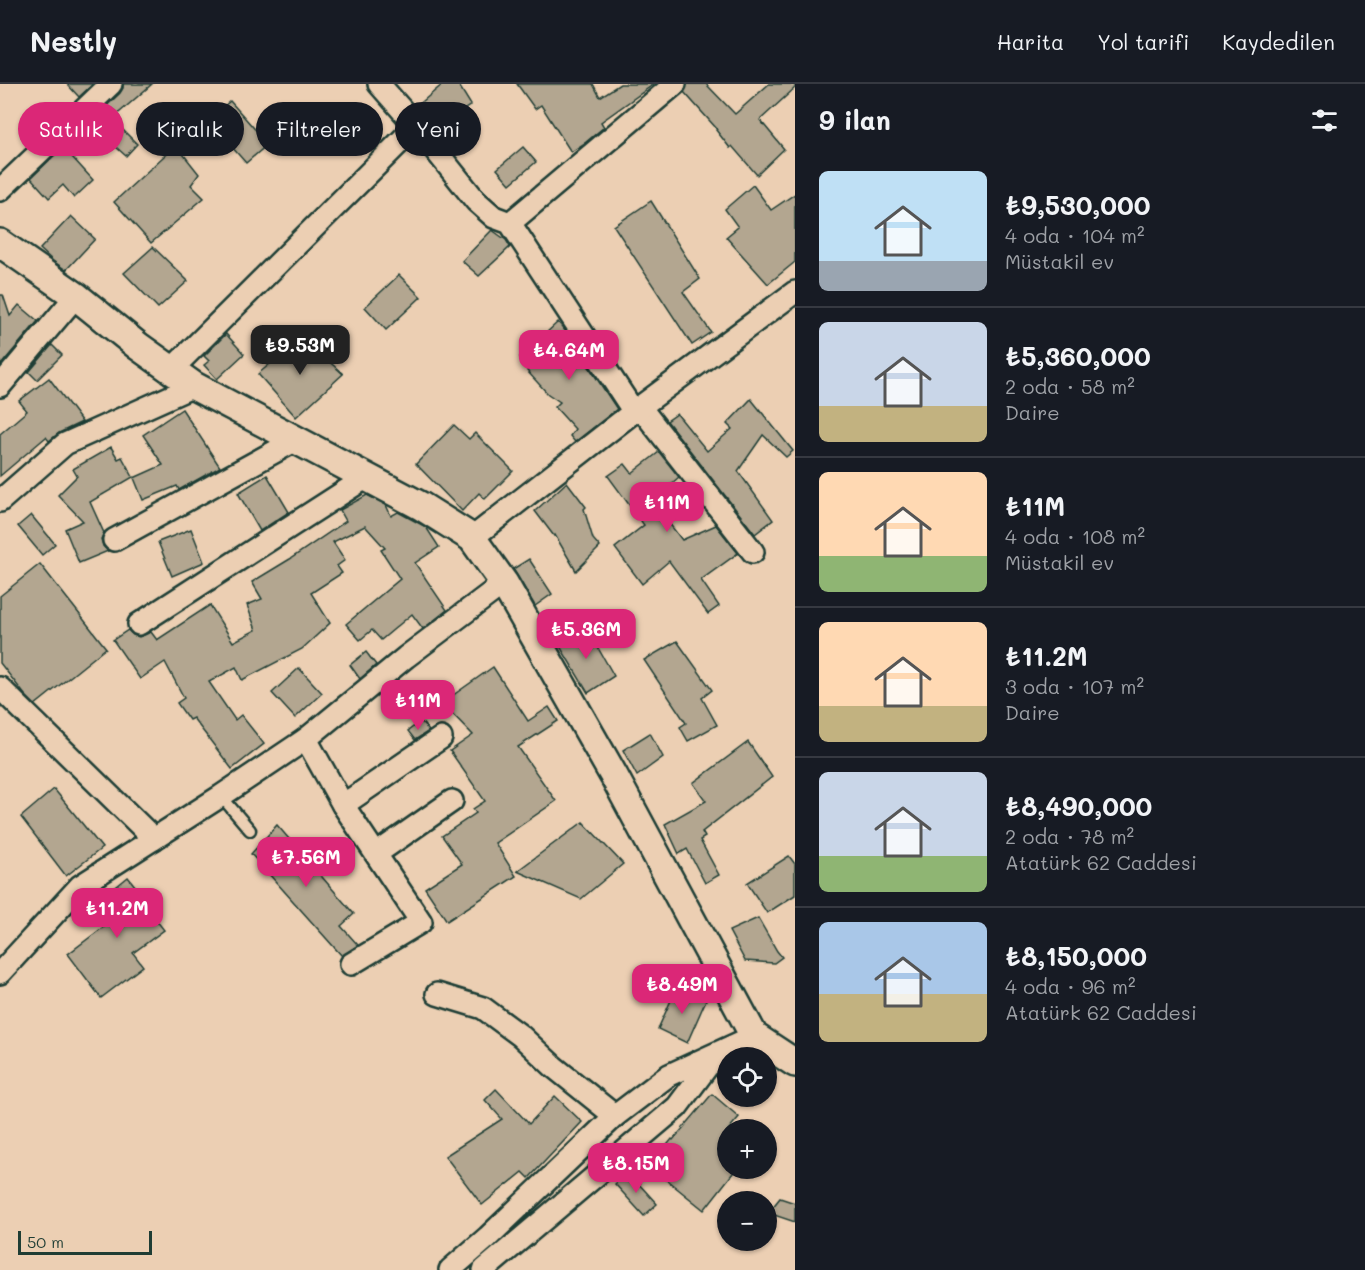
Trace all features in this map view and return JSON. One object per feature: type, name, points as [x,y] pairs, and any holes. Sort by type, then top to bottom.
[{"type":"street","points":[[0,190],[111,84]]},
{"type":"street","points":[[379,84],[395,102]]},
{"type":"street","points":[[510,223],[675,84]]},
{"type":"street","points":[[171,370],[395,147]]},
{"type":"street","points":[[440,156],[476,201],[494,218],[510,223],[637,410],[753,552]]},
{"type":"street","points":[[0,243],[76,296],[138,346],[194,386],[421,506],[471,538],[504,583],[614,776],[754,1036],[795,1064]]},
{"type":"street","points":[[471,538],[795,292]]},
{"type":"street","points":[[0,386],[76,296]]},
{"type":"street","points":[[3,492],[65,444],[194,386]]},
{"type":"street","points":[[114,540],[296,440]]},
{"type":"street","points":[[139,624],[368,477]]},
{"type":"street","points":[[0,973],[80,886],[306,739],[406,657],[504,583]]},
{"type":"street","points":[[0,688],[153,839]]},
{"type":"street","points":[[344,805],[441,738]]},
{"type":"street","points":[[306,739],[344,805],[421,922],[351,964]]},
{"type":"street","points":[[376,854],[452,801]]},
{"type":"street","points":[[437,994],[483,1008],[521,1036],[554,1067],[615,1116]]},
{"type":"street","points":[[731,1047],[754,1036]]},
{"type":"street","points":[[450,1270],[488,1238],[615,1116],[669,1075],[717,1053]]},
{"type":"street","points":[[484,1270],[677,1107],[717,1054]]},
{"type":"lane","points":[[221,796],[250,830]]},
{"type":"building","points":[[67,84],[93,84],[79,97]]},
{"type":"building","points":[[123,84],[152,84],[124,108],[124,102],[111,102],[123,88]]},
{"type":"building","points":[[443,84],[458,84],[469,102],[422,102]]},
{"type":"building","points":[[517,84],[593,84],[600,97],[620,84],[654,84],[601,122],[604,127],[571,152],[541,105],[535,109]]},
{"type":"building","points":[[687,84],[706,84],[735,114],[769,84],[795,84],[795,88],[760,120],[784,149],[757,175],[732,146],[730,148],[717,129],[684,92]]},
{"type":"building","points":[[244,117],[256,130],[256,154],[246,163],[240,156],[244,156]]},
{"type":"building","points":[[124,131],[136,143],[126,156],[124,154]]},
{"type":"building","points":[[523,147],[536,162],[510,184],[497,169]]},
{"type":"building","points":[[54,156],[71,156],[93,180],[74,198],[63,185],[49,198],[31,178]]},
{"type":"building","points":[[164,156],[185,156],[199,174],[191,185],[204,198],[151,243],[114,202]]},
{"type":"building","points":[[753,185],[771,210],[795,194],[795,262],[768,284],[726,237],[738,227],[725,209]]},
{"type":"building","points":[[651,201],[700,279],[683,292],[711,332],[692,345],[614,226]]},
{"type":"building","points":[[71,216],[95,239],[66,270],[40,249]]},
{"type":"building","points":[[492,230],[506,240],[510,247],[479,276],[462,261]]},
{"type":"building","points":[[153,247],[188,281],[158,308],[124,273]]},
{"type":"building","points":[[399,275],[421,297],[386,330],[365,307]]},
{"type":"building","points":[[0,295],[3,295],[10,316],[19,305],[38,321],[0,366]]},
{"type":"building","points":[[558,322],[617,409],[575,442],[570,436],[575,429],[555,407],[560,402],[548,394],[527,371],[530,366],[520,357]]},
{"type":"building","points":[[226,334],[244,354],[217,379],[204,365],[209,361],[204,356]]},
{"type":"building","points":[[302,337],[343,374],[296,417],[258,374]]},
{"type":"building","points":[[52,345],[62,355],[37,380],[29,372]]},
{"type":"building","points":[[49,378],[82,422],[59,433],[49,441],[46,437],[0,476],[0,434],[27,411],[19,401]]},
{"type":"building","points":[[751,399],[793,451],[786,457],[763,435],[738,471],[773,520],[755,534],[667,421],[677,414],[707,451],[732,429],[727,424]]},
{"type":"building","points":[[182,409],[220,467],[179,490],[177,486],[143,500],[134,478],[163,465],[143,435]]},
{"type":"building","points":[[454,425],[469,439],[475,433],[513,471],[485,499],[479,493],[462,511],[416,464]]},
{"type":"building","points":[[111,447],[118,459],[122,457],[133,477],[90,502],[104,533],[101,539],[103,546],[108,551],[79,563],[65,529],[83,521],[58,495],[77,476],[73,469]]},
{"type":"building","points":[[659,452],[679,477],[652,501],[682,540],[716,525],[738,553],[701,580],[719,606],[708,614],[669,561],[642,584],[615,548],[644,525],[608,476],[625,464],[632,473]]},
{"type":"building","points":[[267,475],[289,512],[260,531],[238,493]]},
{"type":"building","points":[[567,482],[586,507],[584,509],[593,539],[600,547],[576,571],[555,535],[535,511]]},
{"type":"building","points":[[367,495],[386,505],[391,516],[398,512],[426,527],[439,547],[415,563],[447,610],[423,629],[412,614],[381,640],[372,630],[360,640],[346,624],[400,579],[381,550],[385,548],[365,526],[333,542],[345,560],[337,566],[342,573],[311,593],[330,623],[302,649],[242,680],[236,667],[209,682],[235,720],[241,715],[264,744],[232,769],[193,718],[189,720],[177,703],[184,698],[165,662],[140,679],[113,640],[128,630],[139,637],[151,632],[157,640],[210,605],[233,642],[256,630],[247,605],[262,599],[252,582],[346,521],[340,510]]},
{"type":"building","points":[[31,515],[55,544],[42,555],[18,526]]},
{"type":"building","points":[[191,529],[204,562],[172,576],[158,542]]},
{"type":"building","points":[[529,559],[552,594],[535,606],[513,569]]},
{"type":"building","points":[[40,564],[106,648],[35,705],[0,663],[0,596]]},
{"type":"building","points":[[586,627],[614,676],[588,693],[558,643]]},
{"type":"building","points":[[677,641],[712,690],[702,698],[717,725],[688,741],[680,727],[686,723],[644,660]]},
{"type":"building","points":[[366,652],[376,665],[360,679],[350,665]]},
{"type":"building","points":[[493,667],[528,721],[549,707],[558,721],[518,747],[556,801],[495,843],[516,876],[447,921],[425,888],[462,864],[442,836],[476,813],[473,809],[485,801],[450,751],[473,735],[442,703]]},
{"type":"building","points":[[299,668],[322,693],[295,718],[272,693]]},
{"type":"building","points":[[421,721],[429,731],[415,740],[408,731]]},
{"type":"building","points":[[650,733],[663,757],[637,776],[623,750]]},
{"type":"building","points":[[748,742],[772,777],[702,832],[705,837],[700,840],[719,875],[705,883],[687,849],[679,854],[665,824],[706,801],[693,783]]},
{"type":"building","points":[[54,789],[102,848],[66,876],[21,817]]},
{"type":"building","points":[[583,822],[623,864],[581,899],[517,871]]},
{"type":"building","points":[[277,825],[354,914],[341,926],[358,945],[342,956],[251,854]]},
{"type":"building","points":[[789,856],[795,864],[795,895],[767,913],[747,883]]},
{"type":"building","points":[[128,877],[143,896],[139,898],[164,930],[133,953],[143,966],[101,998],[68,954],[110,922],[95,904]]},
{"type":"building","points":[[758,918],[782,957],[774,963],[745,961],[729,931]]},
{"type":"building","points":[[677,987],[706,1000],[687,1043],[658,1029]]},
{"type":"building","points":[[496,1089],[529,1124],[555,1096],[582,1122],[529,1178],[523,1172],[482,1205],[445,1156],[502,1119],[485,1100]]},
{"type":"building","points":[[712,1094],[717,1098],[717,1107],[727,1107],[739,1117],[737,1119],[717,1119],[717,1179],[728,1179],[704,1210],[648,1165],[673,1140]]},
{"type":"building","points":[[628,1172],[657,1204],[644,1216],[615,1184]]},
{"type":"building","points":[[780,1198],[795,1203],[795,1222],[777,1216],[777,1202]]}]
